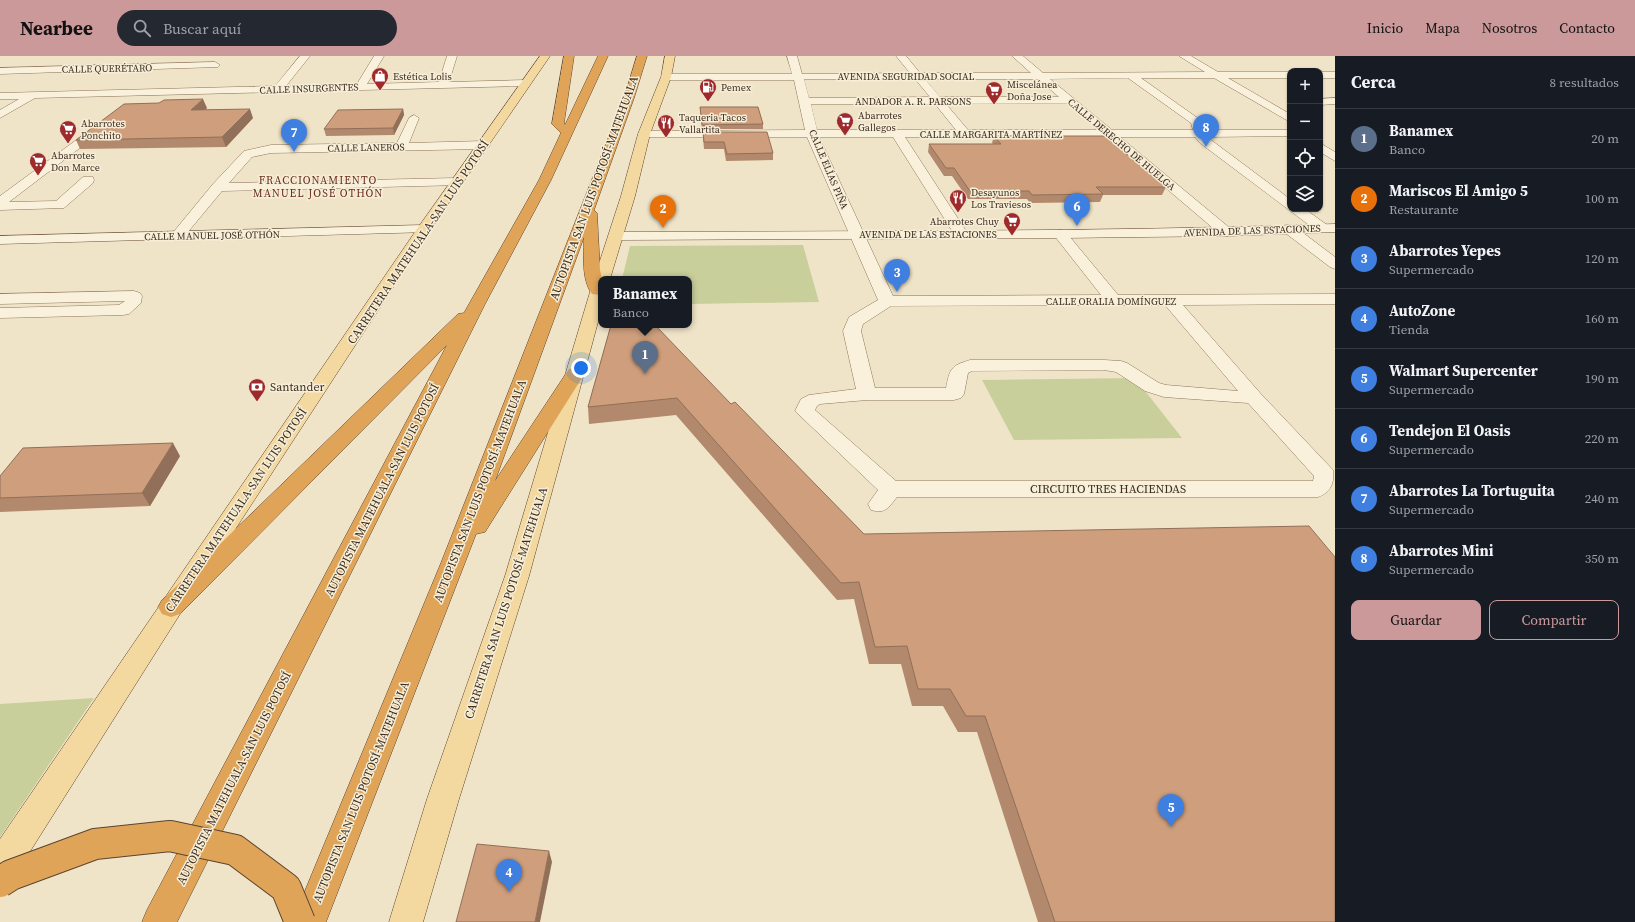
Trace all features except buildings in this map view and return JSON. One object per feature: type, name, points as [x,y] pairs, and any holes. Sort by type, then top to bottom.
[{"type":"highway","points":[[568,133],[558,124],[569,56]]},
{"type":"highway","name":"AUTOPISTA MATEHUALA-SAN LUIS POTOSÍ","points":[[159,922],[216,814],[477,304],[545,180],[603,56]]},
{"type":"highway","name":"AUTOPISTA SAN LUIS POTOSÍ-MATEHUALA","points":[[309,922],[453,563],[629,98],[642,56]]},
{"type":"highway","points":[[590,202],[592,270],[598,280]]},
{"type":"highway","points":[[171,607],[477,304]]},
{"type":"highway","points":[[453,563],[576,373]]},
{"type":"highway","points":[[0,882],[11,875],[95,844],[170,836],[235,850],[286,888],[300,922]]},
{"type":"main road","name":"CARRETERA MATEHUALA-SAN LUIS POTOSÍ","points":[[0,868],[171,607],[424,229],[545,56]]},
{"type":"main road","name":"CARRETERA SAN LUIS POTOSÍ-MATEHUALA","points":[[603,276],[616,236],[644,134],[675,57]]},
{"type":"main road","name":"CARRETERA SAN LUIS POTOSÍ-MATEHUALA","points":[[406,922],[443,799],[517,576],[598,291]]},
{"type":"street","points":[[117,76],[144,56]]},
{"type":"street","points":[[188,91],[224,56]]},
{"type":"street","points":[[278,89],[305,56]]},
{"type":"street","points":[[361,86],[379,56]]},
{"type":"street","points":[[443,85],[452,56]]},
{"type":"street","name":"CALLE ELÍAS PIÑA","points":[[792,56],[796,76],[805,101],[812,135],[857,234]]},
{"type":"street","points":[[901,56],[965,134]]},
{"type":"street","name":"CALLE DERECHO DE HUELGA","points":[[1018,56],[1226,232]]},
{"type":"street","points":[[1184,56],[1287,117]]},
{"type":"street","name":"CALLE QUERÉTARO","points":[[0,71],[215,65]]},
{"type":"street","points":[[1323,75],[1335,74]]},
{"type":"street","points":[[1130,75],[1195,121],[1199,126],[1200,137],[1204,141],[1287,203]]},
{"type":"street","name":"AVENIDA SEGURIDAD SOCIAL","points":[[666,77],[1287,75]]},
{"type":"street","name":"CALLE INSURGENTES","points":[[0,96],[525,83]]},
{"type":"street","points":[[94,94],[105,85]]},
{"type":"street","points":[[128,106],[146,93]]},
{"type":"street","points":[[0,116],[32,96]]},
{"type":"street","name":"ANDADOR A. R. PARSONS","points":[[805,101],[1070,100]]},
{"type":"street","points":[[1262,102],[1283,102]]},
{"type":"street","points":[[1323,102],[1335,102]]},
{"type":"street","points":[[401,147],[414,118]]},
{"type":"street","points":[[0,202],[109,120]]},
{"type":"street","name":"CALLE MARGARITA MARTÍNEZ","points":[[644,134],[812,135],[1287,133]]},
{"type":"street","points":[[897,134],[961,234]]},
{"type":"street","name":"CALLE LANEROS","points":[[218,187],[248,154],[271,149],[484,145]]},
{"type":"street","points":[[1323,149],[1335,157]]},
{"type":"street","points":[[0,206],[59,204],[88,180]]},
{"type":"street","points":[[178,235],[218,187],[456,182]]},
{"type":"street","points":[[1301,212],[1329,228]]},
{"type":"street","name":"AVENIDA DE LAS ESTACIONES","points":[[616,236],[1060,234],[1226,232],[1329,228]]},
{"type":"street","name":"CALLE MANUEL JOSÉ OTHÓN","points":[[0,240],[424,229]]},
{"type":"street","points":[[1289,229],[1335,264]]},
{"type":"street","points":[[857,234],[887,301],[883,305],[855,321],[852,331],[867,394],[954,394],[959,370],[970,366],[1104,365],[1121,367],[1152,387],[1164,391],[1254,398]]},
{"type":"street","points":[[1060,234],[1114,301]]},
{"type":"street","points":[[0,299],[134,296],[133,303],[123,310],[0,313]]},
{"type":"street","name":"CALLE ORALIA DOMÍNGUEZ","points":[[887,301],[1335,299]]},
{"type":"street","name":"CIRCUITO TRES HACIENDAS","points":[[867,394],[816,399],[808,403],[805,411],[885,496],[1318,489],[1329,487],[1325,475],[1254,398],[1170,300]]},
{"type":"green space","points":[[803,245],[819,302],[692,304],[692,276],[623,276],[630,246]]},
{"type":"green space","points":[[1135,378],[1182,438],[1014,440],[982,380]]},
{"type":"green space","points":[[94,698],[0,837],[0,704]]},
{"type":"place","name":"Estética Lolis","points":[[380,91]]},
{"type":"place","name":"Pemex","points":[[708,102]]},
{"type":"place","name":"Miscelánea Doña Jose","points":[[994,105]]},
{"type":"place","name":"Abarrotes Gallegos","points":[[845,136]]},
{"type":"place","name":"Taqueria Tacos Vallartita","points":[[666,138]]},
{"type":"place","name":"Abarrotes Ponchito","points":[[68,144]]},
{"type":"place","name":"Abarrotes Mini","points":[[1206,147]]},
{"type":"place","name":"Abarrotes La Tortuguita","points":[[294,152]]},
{"type":"place","name":"Abarrotes Don Marce","points":[[38,176]]},
{"type":"place","name":"Desayunos Los Traviesos","points":[[958,213]]},
{"type":"place","name":"Tendejon El Oasis","points":[[1077,226]]},
{"type":"place","name":"Mariscos El Amigo 5","points":[[663,228]]},
{"type":"place","name":"Abarrotes Chuy","points":[[1012,236]]},
{"type":"place","name":"Abarrotes Yepes","points":[[897,292]]},
{"type":"place","name":"Banamex","points":[[645,374]]},
{"type":"place","name":"Santander","points":[[257,402]]},
{"type":"place","name":"Walmart Supercenter","points":[[1171,827]]},
{"type":"place","name":"AutoZone","points":[[509,892]]},
{"type":"district","name":"FRACCIONAMIENTO MANUEL JOSÉ OTHÓN","points":[[318,186]]}]
